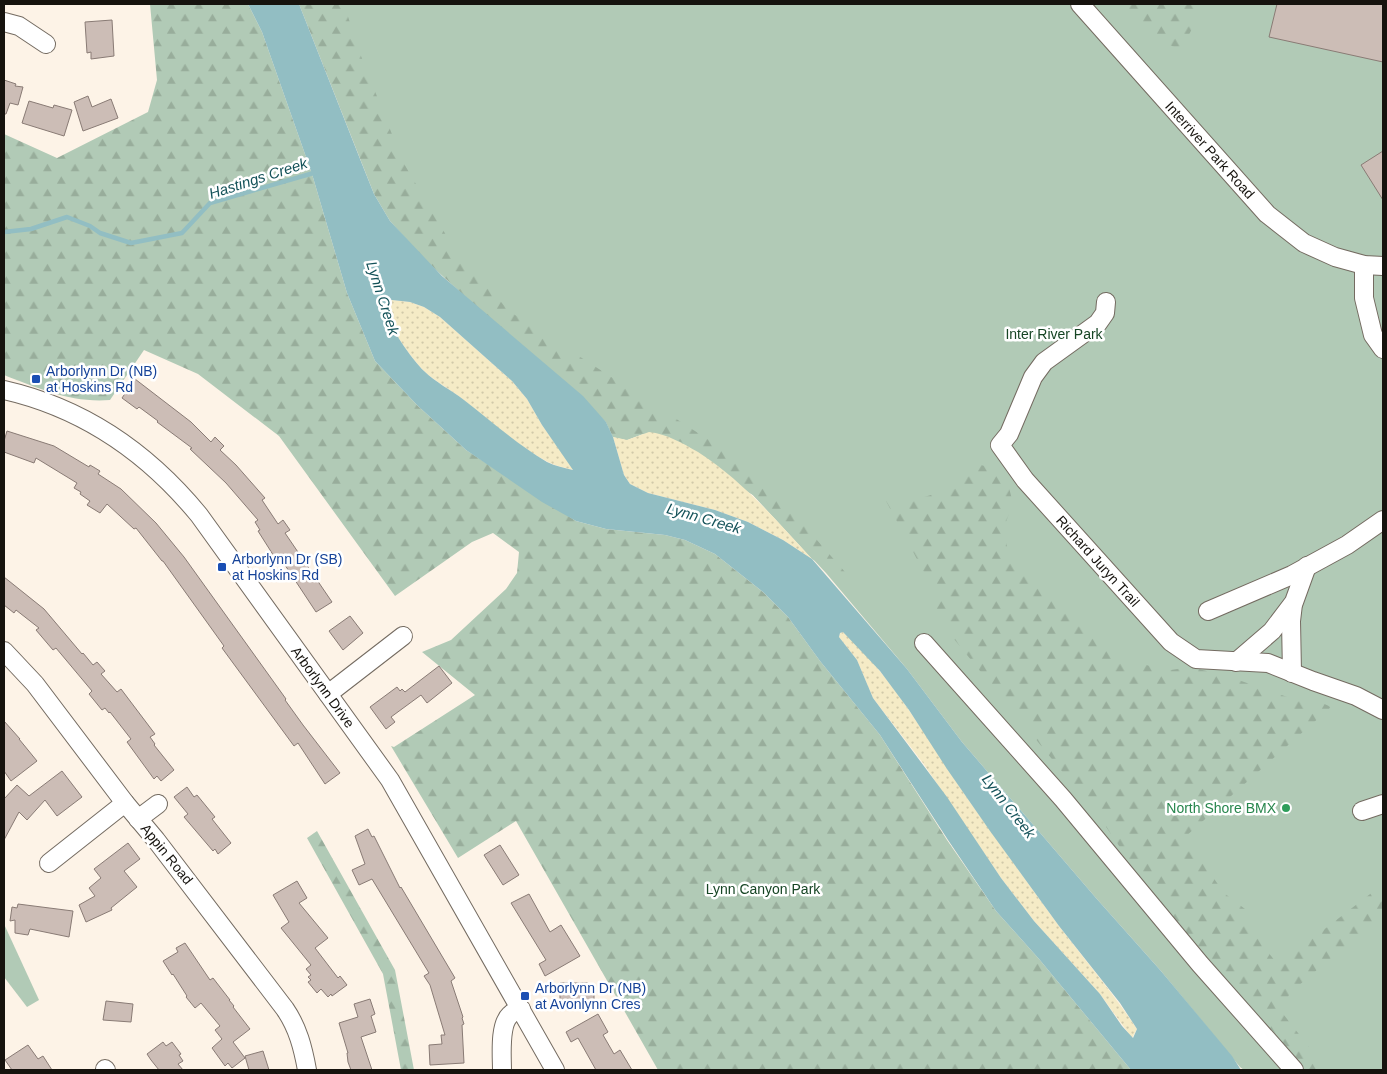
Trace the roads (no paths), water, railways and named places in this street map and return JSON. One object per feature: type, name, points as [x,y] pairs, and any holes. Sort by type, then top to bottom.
[{"type":"street","name":"Interriver Park Road","points":[[1080,4],[1267,214],[1304,243],[1335,257],[1364,265],[1383,266]]},
{"type":"street","points":[[4,22],[19,26],[46,44]]},
{"type":"street","points":[[1364,265],[1364,298],[1373,335],[1383,349]]},
{"type":"street","name":"Richard Juryn Trail","points":[[1106,302],[1105,313],[1098,323],[1044,362],[1033,377],[1009,434],[1000,445],[1024,480],[1171,642],[1196,659],[1268,663],[1356,696],[1383,710]]},
{"type":"street","name":"Arborlynn Drive","points":[[4,390],[45,402],[97,427],[133,450],[167,478],[199,515],[390,780],[556,1070]]},
{"type":"street","points":[[1208,611],[1292,575],[1347,545],[1383,520]]},
{"type":"street","points":[[1292,673],[1290,621],[1294,602],[1308,566]]},
{"type":"street","points":[[1236,662],[1272,631],[1294,602]]},
{"type":"street","points":[[328,694],[403,636]]},
{"type":"street","points":[[924,643],[1063,799],[1200,964],[1294,1070]]},
{"type":"street","name":"Appin Road","points":[[4,651],[35,684],[125,804],[180,870],[294,1022],[300,1038],[307,1070]]},
{"type":"street","points":[[49,863],[125,804]]},
{"type":"street","points":[[138,819],[158,804]]},
{"type":"street","points":[[1362,811],[1383,804]]},
{"type":"street","points":[[502,1070],[506,1020],[511,1014],[521,1009]]},
{"type":"water","name":"Lynn Creek","points":[[248,4],[299,4],[374,194],[390,221],[442,276],[583,396],[606,422],[613,437],[624,475],[630,484],[648,493],[715,510],[748,522],[783,540],[812,559],[907,669],[962,742],[1161,971],[1232,1056],[1241,1070],[1131,1070],[1039,959],[996,911],[880,735],[820,661],[788,617],[763,592],[715,554],[685,540],[665,535],[606,529],[576,521],[542,502],[466,450],[418,406],[375,361],[347,293],[312,174],[262,32]],"holes":[[[392,300],[410,302],[424,307],[440,317],[512,381],[527,399],[542,425],[573,470],[550,463],[536,455],[424,371],[405,348],[388,318],[386,302]],[[843,632],[880,671],[909,710],[990,831],[1059,926],[1120,1003],[1137,1029],[1133,1038],[1122,1026],[1100,994],[1034,921],[1001,878],[947,797],[873,698],[857,660],[839,637],[840,633]]]},
{"type":"waterway","name":"Hastings Creek","points":[[4,232],[31,229],[67,217],[90,226],[100,233],[131,243],[182,233],[210,203],[317,172]]},
{"type":"place","name":"Arborlynn Dr (NB) at Hoskins Rd","points":[[36,379]]},
{"type":"place","name":"Arborlynn Dr (SB) at Hoskins Rd","points":[[222,567]]},
{"type":"place","name":"North Shore BMX","points":[[1286,808]]},
{"type":"place","name":"Arborlynn Dr (NB) at Avonlynn Cres","points":[[525,996]]},
{"type":"park label","name":"Inter River Park","points":[[1054,334]]},
{"type":"park label","name":"Lynn Canyon Park","points":[[763,889]]}]
